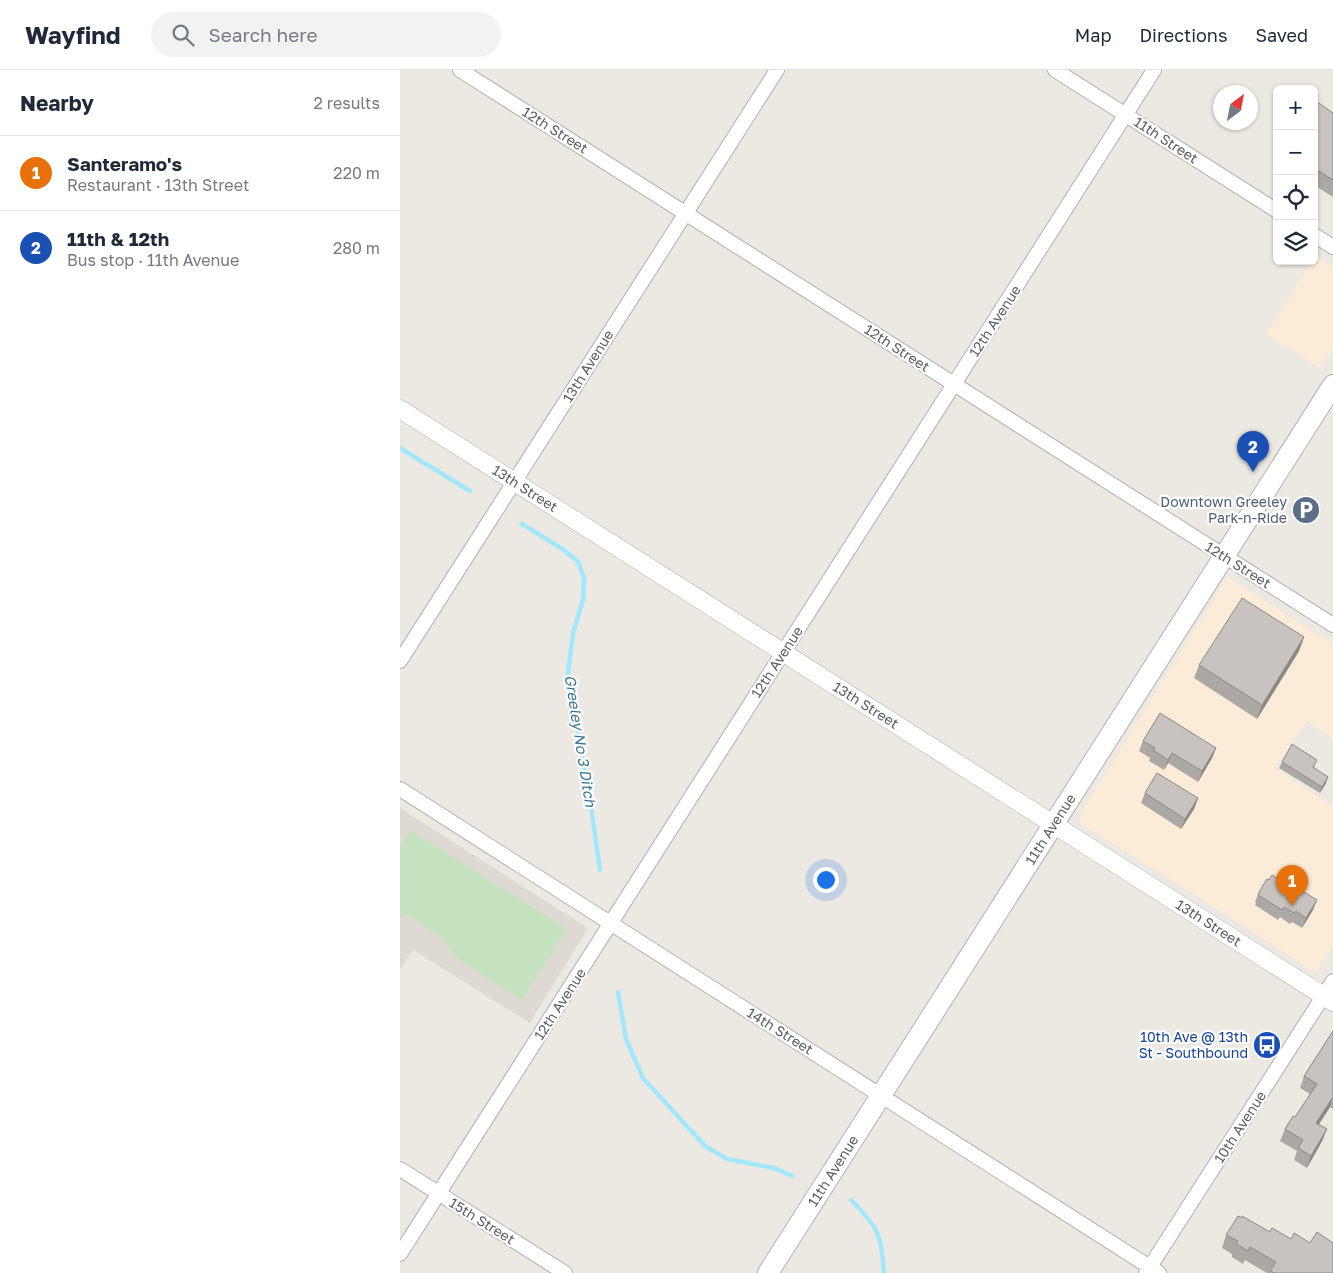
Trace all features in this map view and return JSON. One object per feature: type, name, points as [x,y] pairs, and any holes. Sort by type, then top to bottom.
[{"type":"main road","name":"11th Avenue","points":[[768,1273],[1333,385]]},
{"type":"street","name":"12th Street","points":[[460,70],[1223,557],[1333,625]]},
{"type":"street","name":"13th Avenue","points":[[400,661],[777,70]]},
{"type":"street","name":"11th Street","points":[[1055,70],[1273,208]]},
{"type":"street","name":"12th Avenue","points":[[400,1254],[1154,70]]},
{"type":"street","points":[[1318,238],[1333,247]]},
{"type":"street","name":"13th Street","points":[[400,410],[1328,999]]},
{"type":"street","name":"14th Street","points":[[400,789],[882,1096],[1152,1271]]},
{"type":"street","name":"10th Avenue","points":[[1152,1271],[1328,999],[1333,981]]},
{"type":"street","name":"15th Street","points":[[400,1169],[565,1273]]},
{"type":"shaded area","points":[[1318,257],[1333,267],[1333,348],[1320,368],[1266,334],[1309,265],[1318,265]]},
{"type":"shaded area","points":[[1227,577],[1333,644],[1333,739],[1307,721],[1275,768],[1333,806],[1333,946],[1316,973],[1081,824],[1080,815]]},
{"type":"shaded area","points":[[400,808],[588,928],[530,1023],[413,950],[400,969]]},
{"type":"green space","points":[[410,830],[567,929],[522,1000],[458,959],[441,937],[404,913],[400,921],[400,847]]},
{"type":"building","points":[[1318,102],[1333,113],[1333,180],[1318,171]]},
{"type":"building","points":[[1242,598],[1304,637],[1262,705],[1199,665]]},
{"type":"building","points":[[1160,713],[1216,748],[1202,771],[1172,753],[1168,760],[1153,750],[1155,748],[1143,741]]},
{"type":"building","points":[[1292,744],[1317,760],[1313,767],[1328,777],[1322,787],[1282,762]]},
{"type":"building","points":[[1157,773],[1198,798],[1185,819],[1145,793]]},
{"type":"building","points":[[1272,875],[1287,884],[1288,882],[1317,900],[1306,918],[1296,911],[1294,913],[1284,907],[1282,910],[1258,895],[1267,879],[1269,880]]},
{"type":"building","points":[[1333,1031],[1333,1097],[1316,1123],[1327,1129],[1311,1156],[1298,1148],[1303,1140],[1285,1129],[1317,1084],[1304,1076]]},
{"type":"building","points":[[1238,1216],[1242,1218],[1242,1216],[1270,1232],[1272,1228],[1291,1239],[1294,1233],[1310,1243],[1317,1232],[1333,1243],[1333,1273],[1274,1273],[1270,1271],[1276,1262],[1250,1247],[1248,1251],[1236,1244],[1238,1241],[1226,1235]]},
{"type":"waterway","name":"Greeley No 3 Ditch","points":[[400,448],[470,491]]},
{"type":"waterway","name":"Greeley No 3 Ditch","points":[[522,524],[564,550],[578,562],[584,578],[583,600],[573,633],[568,673],[600,870]]},
{"type":"waterway","name":"Greeley No 3 Ditch","points":[[618,992],[626,1039],[643,1078],[705,1146],[727,1159],[774,1168],[792,1176]]},
{"type":"waterway","name":"Greeley No 3 Ditch","points":[[851,1200],[868,1218],[877,1232],[882,1249],[884,1273]]},
{"type":"place","name":"11th & 12th","points":[[1253,472]]},
{"type":"place","name":"Downtown Greeley Park-n-Ride","points":[[1306,510]]},
{"type":"place","name":"Santeramo's","points":[[1292,906]]},
{"type":"place","name":"10th Ave @ 13th St - Southbound","points":[[1267,1045]]}]
